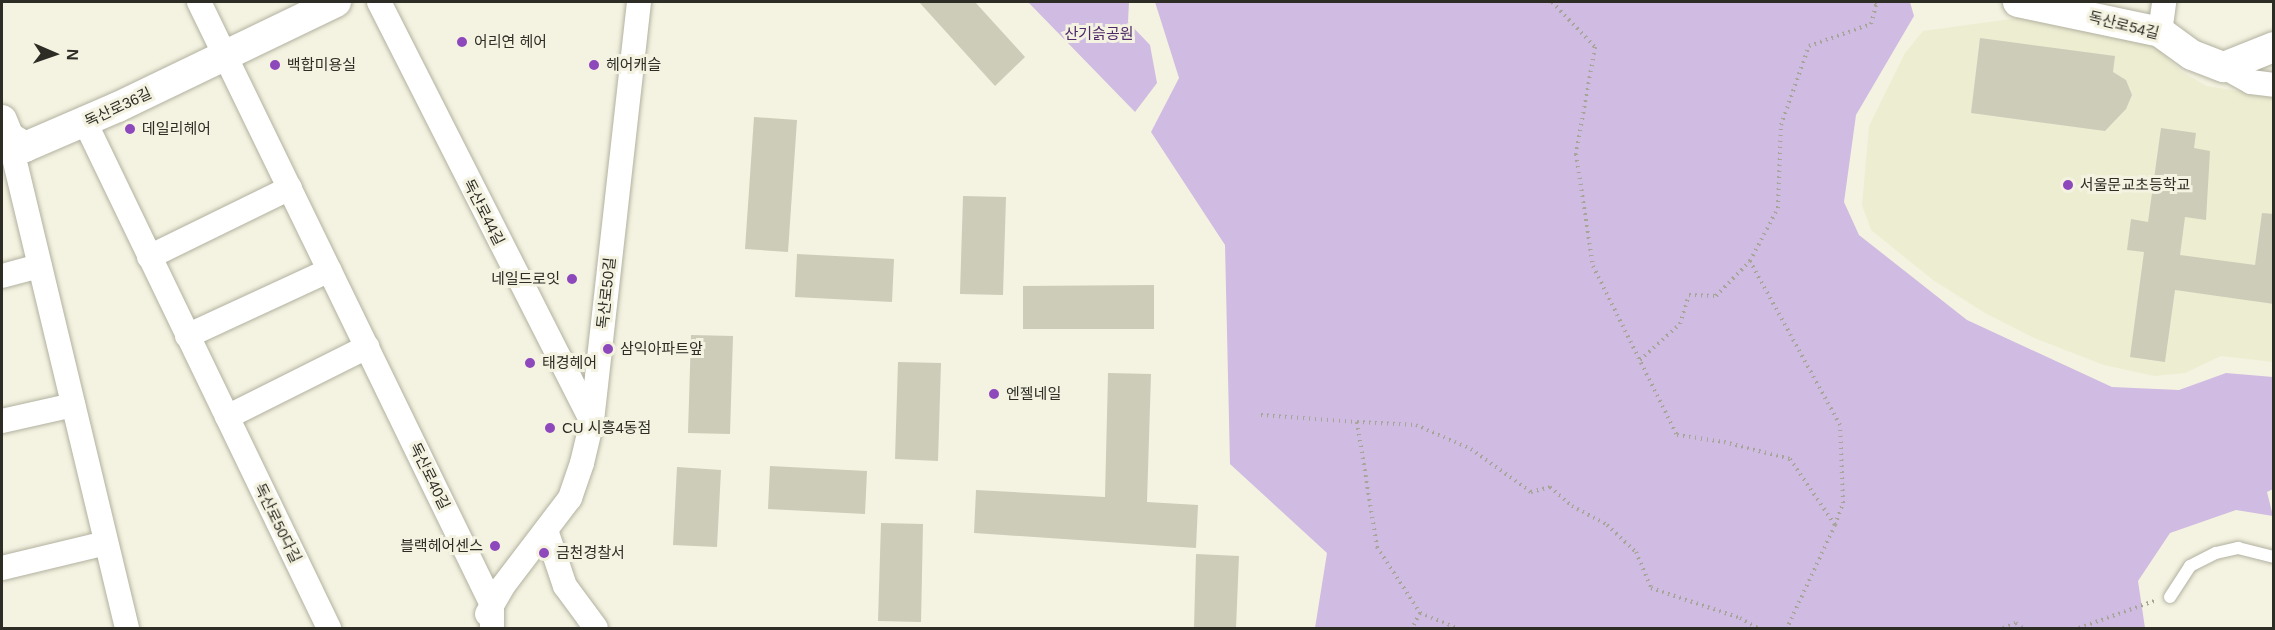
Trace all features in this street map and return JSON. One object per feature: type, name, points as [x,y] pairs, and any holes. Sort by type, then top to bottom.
[{"type":"street","name":"독산로40길","points":[[199,2],[368,347],[492,617]]},
{"type":"street","points":[[226,56],[336,2]]},
{"type":"street","name":"독산로44길","points":[[380,2],[592,421]]},
{"type":"street","name":"독산로50길","points":[[492,617],[546,530],[570,498],[592,421],[639,2]]},
{"type":"street","name":"독산로54길","points":[[2018,2],[2160,32],[2192,55],[2224,67],[2251,82],[2274,85]]},
{"type":"street","points":[[2160,32],[2164,2]]},
{"type":"street","points":[[2224,67],[2274,47]]},
{"type":"street","name":"독산로36길","points":[[4,132],[25,147],[85,122],[226,56]]},
{"type":"street","points":[[85,122],[226,417],[368,347]]},
{"type":"street","name":"독산로36길","points":[[4,132],[40,266],[127,628]]},
{"type":"street","points":[[149,257],[290,188]]},
{"type":"street","points":[[2,276],[40,266]]},
{"type":"street","points":[[188,336],[330,270]]},
{"type":"street","points":[[2,421],[73,405]]},
{"type":"street","name":"독산로50다길","points":[[226,417],[328,628]]},
{"type":"street","points":[[546,530],[565,586],[596,628]]},
{"type":"street","points":[[2,568],[106,543]]},
{"type":"street","points":[[477,628],[492,617]]},
{"type":"lane","points":[[2170,597],[2190,566],[2216,553],[2238,548],[2274,557]]},
{"type":"path","points":[[1552,2],[1595,47],[1576,154],[1593,266],[1677,435],[1724,442],[1791,459],[1835,525]]},
{"type":"path","points":[[1640,360],[1680,324],[1689,296],[1716,296],[1750,261],[1778,208],[1781,125],[1809,46],[1871,24],[1876,5],[1872,2]]},
{"type":"path","points":[[1750,261],[1840,425],[1843,503],[1787,628]]},
{"type":"path","points":[[1261,415],[1416,425],[1471,449],[1531,492],[1550,487],[1572,506],[1607,525],[1636,552],[1651,588],[1740,618],[1757,628]]},
{"type":"path","points":[[1357,422],[1377,547],[1420,613],[1457,628]]},
{"type":"path","points":[[2079,628],[2170,597]]},
{"type":"path","points":[[1412,628],[1420,613]]},
{"type":"path","points":[[2003,628],[2016,623],[2023,628]]},
{"type":"shaded area","name":"서울문교초등학교","points":[[2018,18],[2060,21],[2156,47],[2182,72],[2207,86],[2273,97],[2273,362],[2221,356],[2185,373],[2154,376],[2104,365],[2034,338],[1985,313],[1933,280],[1871,230],[1862,205],[1869,126],[1905,53],[1923,31]]},
{"type":"green space","name":"산기슭공원","points":[[1028,2],[1129,2],[1128,22],[1150,45],[1157,83],[1135,112]]},
{"type":"green space","points":[[1155,2],[1910,2],[1914,16],[1856,115],[1844,202],[1859,235],[1967,320],[2112,387],[2179,390],[2226,373],[2273,377],[2273,489],[2267,492],[2273,516],[2236,510],[2170,533],[2138,581],[2145,628],[1315,628],[1327,553],[1230,464],[1225,245],[1151,132],[1179,78]]},
{"type":"building","points":[[919,2],[975,2],[1025,57],[995,86]]},
{"type":"building","points":[[1980,38],[2115,56],[2113,72],[2126,80],[2132,95],[2126,109],[2105,131],[1971,113]]},
{"type":"building","points":[[754,117],[797,120],[788,252],[745,249]]},
{"type":"building","points":[[2161,128],[2196,133],[2194,148],[2210,151],[2206,220],[2185,217],[2180,255],[2255,265],[2262,213],[2274,214],[2274,304],[2175,290],[2165,362],[2130,357],[2144,252],[2127,250],[2131,219],[2148,222]]},
{"type":"building","points":[[963,196],[1006,197],[1003,295],[960,294]]},
{"type":"building","points":[[797,254],[894,259],[892,302],[795,297]]},
{"type":"building","points":[[1154,285],[1154,329],[1023,329],[1023,286]]},
{"type":"building","points":[[691,335],[733,336],[730,434],[688,433]]},
{"type":"building","points":[[898,362],[941,363],[938,461],[895,459]]},
{"type":"building","points":[[1108,373],[1151,374],[1147,502],[1198,505],[1196,548],[974,533],[976,490],[1105,497]]},
{"type":"building","points":[[770,466],[867,471],[865,514],[768,509]]},
{"type":"building","points":[[677,467],[721,470],[717,547],[673,545]]},
{"type":"building","points":[[881,523],[923,524],[921,622],[878,621]]},
{"type":"building","points":[[1196,554],[1239,556],[1236,628],[1194,628]]},
{"type":"place","name":"어리연 헤어","points":[[462,42]]},
{"type":"place","name":"백합미용실","points":[[275,65]]},
{"type":"place","name":"헤어캐슬","points":[[594,65]]},
{"type":"place","name":"데일리헤어","points":[[130,129]]},
{"type":"place","name":"서울문교초등학교","points":[[2068,185]]},
{"type":"place","name":"네일드로잇","points":[[572,279]]},
{"type":"place","name":"삼익아파트앞","points":[[608,349]]},
{"type":"place","name":"태경헤어","points":[[530,363]]},
{"type":"place","name":"엔젤네일","points":[[994,394]]},
{"type":"place","name":"CU 시흥4동점","points":[[550,428]]},
{"type":"place","name":"블랙헤어센스","points":[[495,546]]},
{"type":"place","name":"금천경찰서","points":[[544,553]]}]
